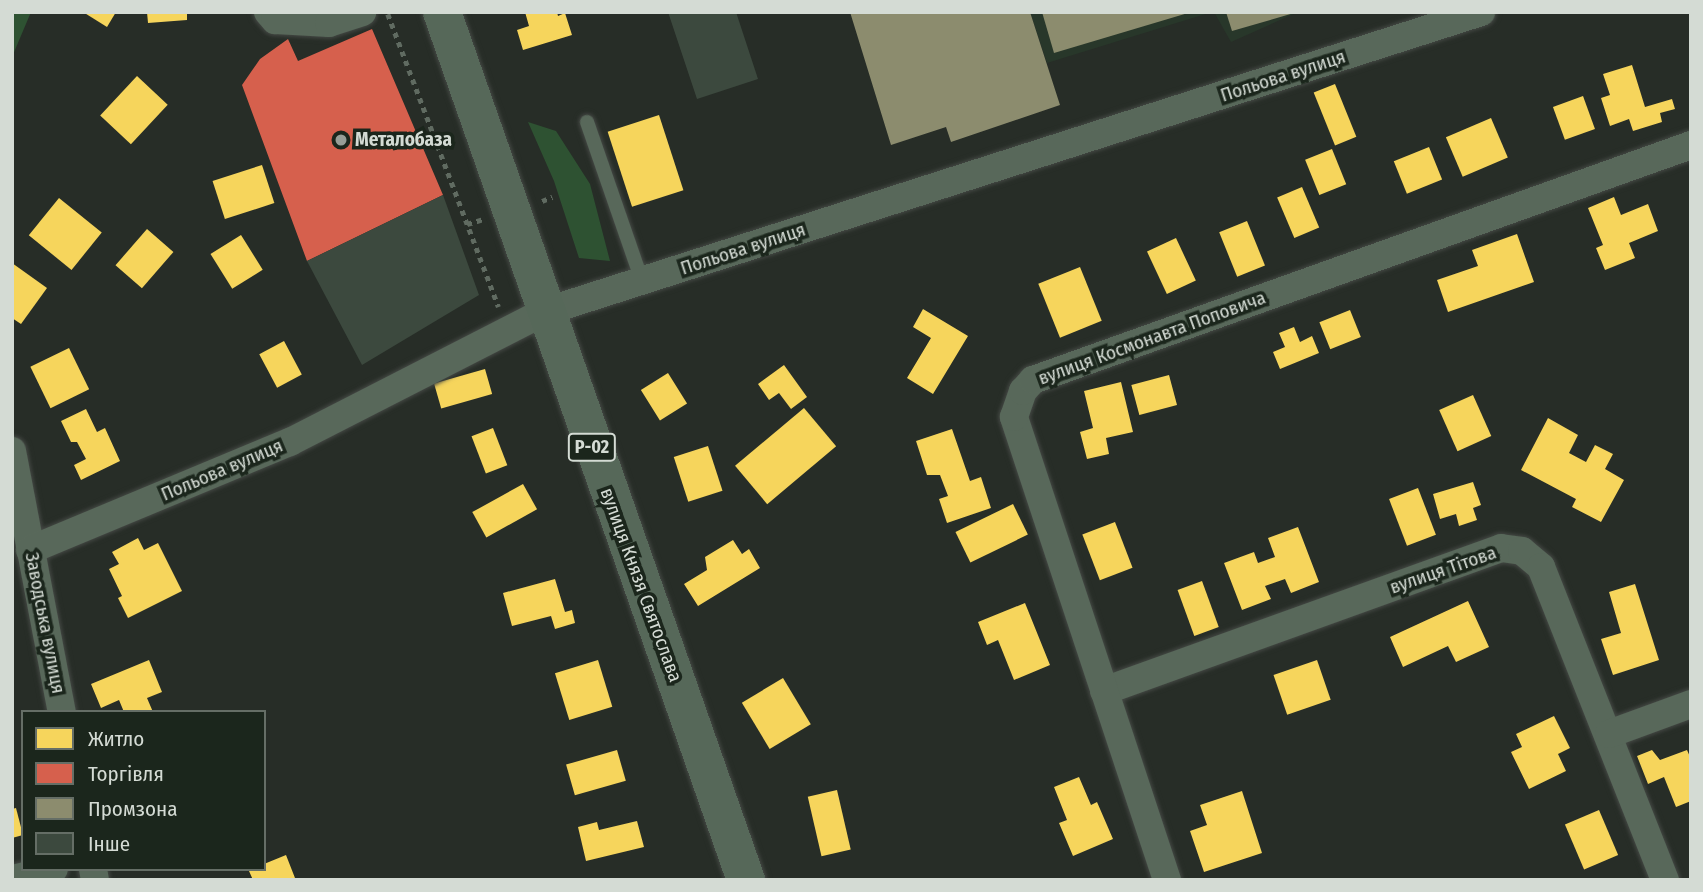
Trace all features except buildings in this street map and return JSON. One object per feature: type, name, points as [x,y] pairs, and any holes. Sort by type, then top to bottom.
[{"type":"main road","name":"вулиця Князя Святослава","points":[[442,12],[513,211],[544,312],[746,880]]},
{"type":"street","points":[[268,12],[275,20],[329,23],[362,12]]},
{"type":"street","name":"Польова вулиця","points":[[30,550],[290,442],[544,312],[1481,12]]},
{"type":"street","name":"вулиця Космонавта Поповича","points":[[1167,880],[1014,417],[1017,402],[1033,380],[1691,145]]},
{"type":"street","name":"Заводська вулиця","points":[[12,451],[62,710]]},
{"type":"street","name":"вулиця Тітова","points":[[1104,691],[1501,548],[1522,551],[1541,567],[1665,880]]},
{"type":"street","points":[[1609,734],[1691,704]]},
{"type":"street","points":[[12,879],[46,871]]},
{"type":"lane","points":[[586,122],[642,281]]},
{"type":"path","points":[[387,12],[508,331]]},
{"type":"shaded area","points":[[1030,12],[1212,12],[1047,63]]},
{"type":"shaded area","points":[[1214,12],[1298,12],[1231,42]]},
{"type":"green space","points":[[12,12],[31,12],[12,57]]},
{"type":"green space","points":[[528,122],[556,131],[590,184],[610,261],[579,258],[554,181]]},
{"type":"place","name":"Металобаза","points":[[341,140]]}]
